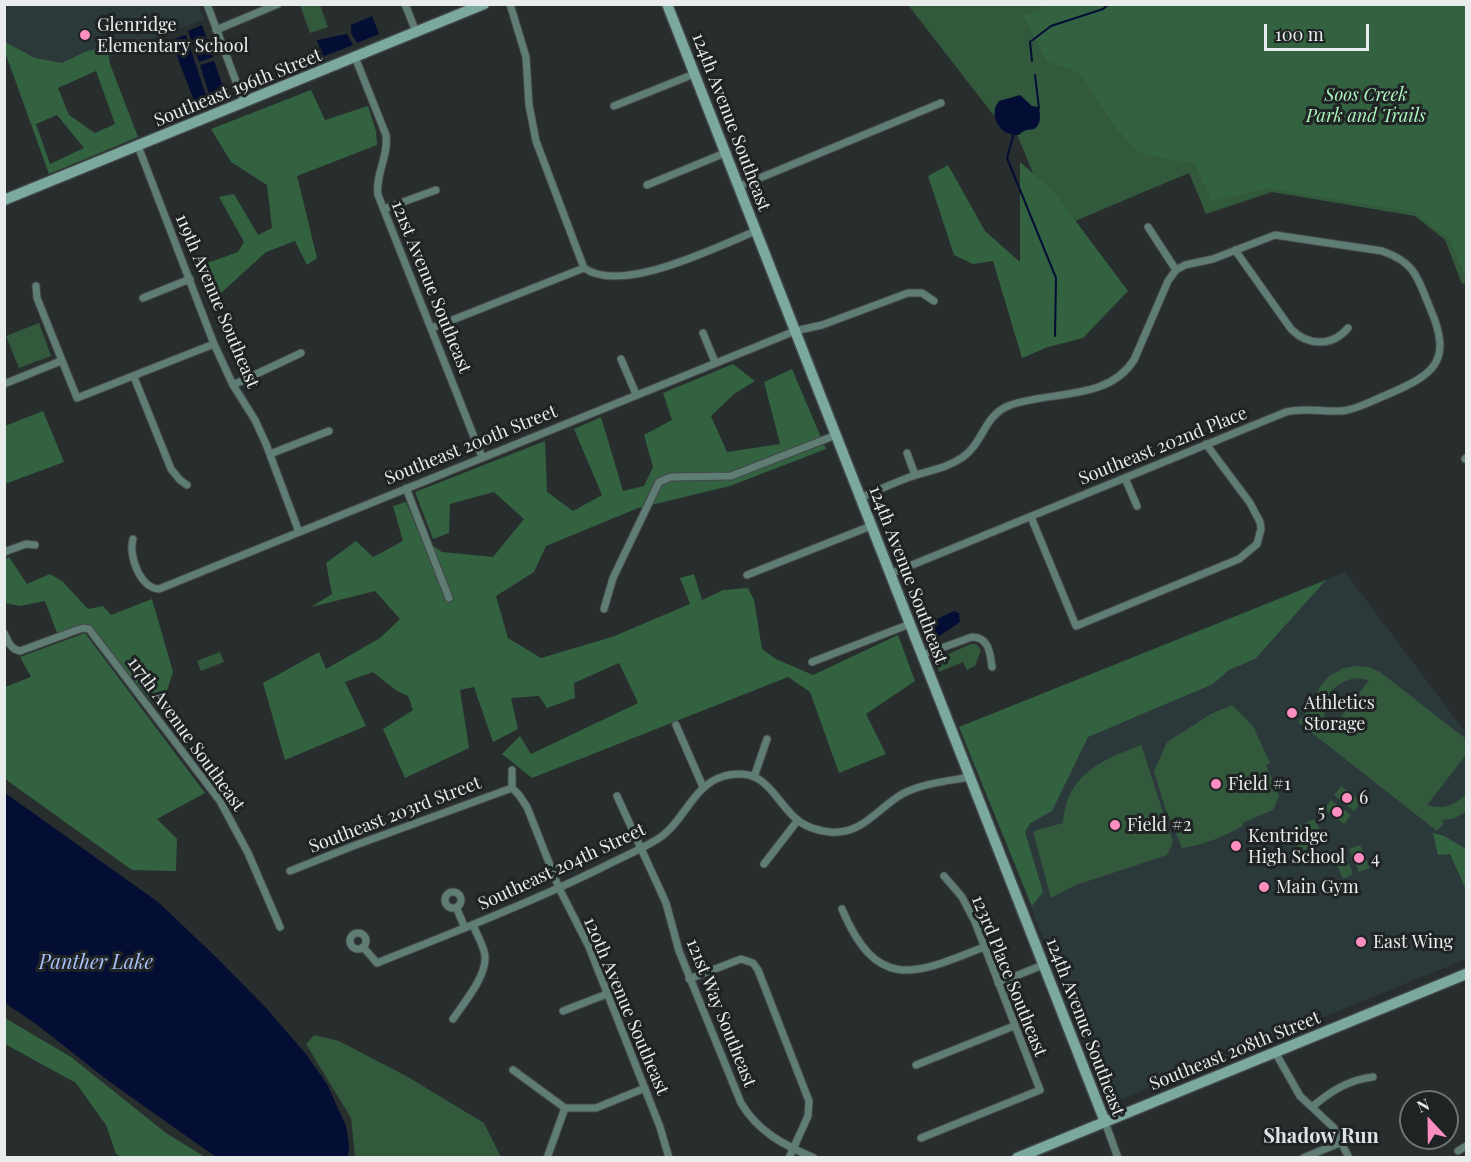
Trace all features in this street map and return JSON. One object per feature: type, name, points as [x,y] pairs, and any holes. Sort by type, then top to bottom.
[{"type":"street","points":[[207,4],[244,103]]},
{"type":"street","points":[[216,30],[278,4]]},
{"type":"street","points":[[405,4],[416,32]]},
{"type":"street","name":"Southeast 196th Street","points":[[4,200],[484,4]]},
{"type":"street","points":[[510,4],[526,57],[529,105],[536,141],[584,268],[590,272],[607,276],[637,274],[671,264],[756,231]]},
{"type":"street","name":"124th Avenue Southeast","points":[[667,4],[1118,1158]]},
{"type":"street","name":"121st Avenue Southeast","points":[[355,57],[386,135],[387,146],[377,177],[377,187],[482,457]]},
{"type":"street","points":[[614,106],[694,74]]},
{"type":"street","points":[[738,187],[941,103]]},
{"type":"street","name":"119th Avenue Southeast","points":[[138,146],[214,344],[233,385],[255,420],[270,453],[299,532]]},
{"type":"street","points":[[647,185],[725,153]]},
{"type":"street","points":[[384,209],[436,190]]},
{"type":"street","points":[[1148,227],[1176,270]]},
{"type":"street","name":"Southeast 202nd Place","points":[[890,574],[1206,444],[1295,410],[1350,410],[1417,382],[1432,368],[1440,354],[1441,343],[1437,323],[1416,274],[1407,263],[1396,256],[1382,251],[1284,235],[1275,235],[1235,250]]},
{"type":"street","points":[[860,498],[963,457],[976,443],[993,416],[1006,406],[1088,390],[1117,378],[1134,360],[1168,281],[1176,270],[1185,265],[1213,259],[1235,250],[1298,336],[1305,340],[1322,343],[1338,338],[1348,328]]},
{"type":"street","points":[[432,328],[584,268]]},
{"type":"street","points":[[143,298],[190,279]]},
{"type":"street","points":[[36,286],[37,298],[77,398],[214,344]]},
{"type":"street","name":"Southeast 200th Street","points":[[133,539],[131,554],[141,577],[148,586],[159,589],[795,331],[822,325],[908,293],[922,293],[934,301]]},
{"type":"street","points":[[703,333],[715,362]]},
{"type":"street","points":[[233,385],[301,353]]},
{"type":"street","points":[[621,359],[636,394]]},
{"type":"street","points":[[4,384],[61,361]]},
{"type":"street","points":[[134,377],[171,469],[180,480],[188,485]]},
{"type":"street","points":[[270,453],[329,431]]},
{"type":"street","points":[[604,609],[613,578],[659,482],[671,477],[730,476],[836,435]]},
{"type":"street","points":[[1031,517],[1076,626],[1239,559],[1257,544],[1261,529],[1258,515],[1206,444]]},
{"type":"street","points":[[907,453],[915,475]]},
{"type":"street","points":[[1125,478],[1137,506]]},
{"type":"street","points":[[406,488],[449,598]]},
{"type":"street","points":[[747,575],[871,526]]},
{"type":"street","points":[[4,552],[26,544],[35,545]]},
{"type":"street","points":[[812,662],[910,624]]},
{"type":"street","name":"117th Avenue Southeast","points":[[4,633],[9,644],[15,650],[21,651],[83,628],[89,629],[220,801],[248,853],[280,927]]},
{"type":"street","points":[[922,655],[972,637],[978,637],[984,640],[989,649],[992,667]]},
{"type":"street","points":[[676,725],[703,787],[716,779],[731,775],[754,777],[767,784],[798,820],[821,830],[850,831],[868,821],[905,793],[921,786],[970,777]]},
{"type":"street","points":[[754,777],[767,739]]},
{"type":"street","points":[[512,770],[512,788]]},
{"type":"street","name":"Southeast 204th Street","points":[[363,947],[377,963],[559,888],[663,836],[675,825],[703,787]]},
{"type":"street","name":"Southeast 203rd Street","points":[[290,871],[503,789],[512,788]]},
{"type":"street","name":"120th Avenue Southeast","points":[[512,788],[527,807],[559,888],[589,947],[645,1088],[669,1158]]},
{"type":"street","name":"121st Way Southeast","points":[[617,796],[666,903],[689,978],[745,1110],[765,1132],[814,1158]]},
{"type":"street","points":[[764,864],[798,820]]},
{"type":"street","name":"123rd Place Southeast","points":[[921,1138],[1040,1090],[965,902],[944,876]]},
{"type":"street","name":"Southeast 204th Street","points":[[456,907],[465,928]]},
{"type":"street","points":[[843,909],[862,947],[879,962],[890,967],[916,971],[928,969],[984,947]]},
{"type":"street","points":[[453,1019],[480,977],[484,963],[483,949],[473,925]]},
{"type":"street","points":[[689,978],[741,959],[753,963],[758,970],[805,1088],[810,1110],[789,1158]]},
{"type":"street","points":[[998,983],[1043,965]]},
{"type":"street","name":"Southeast 208th Street","points":[[1017,1158],[1467,974]]},
{"type":"street","points":[[563,1011],[607,994]]},
{"type":"street","points":[[916,1065],[1014,1026]]},
{"type":"street","points":[[1275,1052],[1290,1082],[1300,1096],[1334,1128],[1349,1158]]},
{"type":"street","points":[[513,1070],[565,1108],[596,1108],[645,1088]]},
{"type":"street","points":[[1312,1107],[1344,1084],[1357,1079],[1373,1077]]},
{"type":"street","points":[[546,1158],[565,1108]]},
{"type":"street","points":[[1303,1158],[1342,1142]]},
{"type":"street","points":[[1458,1151],[1467,1146]]},
{"type":"shaded area","name":"Glenridge Elementary School","points":[[5,5],[198,5],[204,19],[22,93],[5,51]]},
{"type":"shaded area","name":"Kentridge High School","points":[[1345,572],[1466,733],[1466,959],[1109,1104],[959,727]]},
{"type":"green space","points":[[300,5],[320,5],[328,27],[310,33]]},
{"type":"green space","name":"Soos Creek Park and Trails","points":[[908,5],[1466,5],[1466,283],[1462,284],[1445,240],[1415,216],[1272,192],[1206,214],[1189,173],[1056,229],[1016,132],[1009,135]]},
{"type":"green space","name":"Soos Creek Park and Trails","points":[[1047,5],[1466,5],[1466,278],[1450,240],[1414,212],[1267,188],[1212,201],[1194,162],[1169,160],[1140,153],[1117,129],[1080,73],[1047,61],[1023,16]]},
{"type":"green space","points":[[5,42],[35,58],[62,63],[87,51],[107,47],[110,64],[138,137],[49,174],[5,52]],"holes":[[[96,71],[115,124],[95,133],[69,115],[58,88]],[[57,115],[84,148],[50,164],[36,124]]]},
{"type":"green space","points":[[311,90],[325,120],[368,106],[376,131],[377,145],[297,176],[317,258],[307,265],[295,241],[266,252],[221,293],[199,266],[238,252],[244,242],[219,197],[234,194],[258,235],[272,228],[267,185],[231,162],[211,129]]},
{"type":"green space","points":[[1020,162],[1054,192],[1128,291],[1083,338],[1048,347],[1022,358],[993,261],[973,264],[954,255],[928,176],[948,165],[985,231],[1020,262]]},
{"type":"green space","points":[[39,323],[51,356],[19,368],[6,336]]},
{"type":"green space","points":[[733,364],[755,381],[734,394],[711,416],[727,452],[780,444],[764,382],[792,369],[826,449],[730,486],[638,508],[546,546],[534,572],[496,596],[508,638],[541,658],[612,637],[690,604],[680,578],[694,574],[702,600],[723,590],[748,588],[754,600],[762,649],[776,659],[813,675],[898,635],[915,681],[866,714],[886,754],[839,773],[810,692],[788,677],[532,778],[502,754],[520,736],[531,754],[638,703],[619,663],[574,683],[575,698],[547,708],[539,696],[511,698],[518,729],[493,742],[474,687],[460,690],[469,748],[405,778],[383,729],[413,710],[408,696],[397,691],[373,672],[345,682],[366,726],[285,760],[263,683],[319,652],[326,669],[380,638],[400,619],[375,591],[311,607],[332,594],[326,563],[356,541],[373,557],[403,541],[393,506],[406,502],[421,537],[442,552],[493,557],[524,519],[494,492],[450,504],[449,533],[433,539],[415,492],[545,441],[547,492],[573,511],[602,495],[574,429],[601,417],[623,491],[644,486],[653,467],[644,435],[672,420],[663,393]]},
{"type":"green space","points":[[43,411],[64,462],[5,484],[5,426]]},
{"type":"green space","points":[[9,557],[27,584],[50,574],[62,581],[88,609],[103,606],[111,615],[152,599],[173,672],[160,712],[88,624],[57,633],[45,601],[20,606],[5,603],[4,560]]},
{"type":"green space","points":[[1326,580],[1255,659],[1229,670],[1213,684],[1088,737],[1052,811],[1030,823],[1025,832],[1043,892],[1032,906],[959,727]]},
{"type":"green space","points":[[85,633],[205,793],[157,819],[177,839],[176,871],[132,870],[5,779],[5,687],[31,677],[20,657]]},
{"type":"green space","points":[[971,644],[976,644],[981,650],[975,666],[967,670],[963,662],[939,672],[935,660]]},
{"type":"green space","points":[[220,652],[224,662],[201,671],[197,661]]},
{"type":"green space","points":[[1369,667],[1380,672],[1466,739],[1466,755],[1427,805],[1448,806],[1458,801],[1466,793],[1466,812],[1453,819],[1442,820],[1444,823],[1437,831],[1298,722],[1312,706],[1319,688],[1329,676],[1344,668]],"holes":[[[1355,678],[1369,680],[1330,731],[1324,713],[1327,697],[1331,691],[1345,681]]]},
{"type":"green space","name":"Field #1","points":[[1232,705],[1253,726],[1270,763],[1266,765],[1279,796],[1273,810],[1242,823],[1243,826],[1221,837],[1182,848],[1154,772],[1167,742],[1211,714]]},
{"type":"green space","name":"Field #2","points":[[1141,745],[1173,842],[1167,855],[1076,885],[1051,898],[1034,831],[1063,823],[1071,792],[1088,772],[1112,757]]},
{"type":"green space","name":"6","points":[[1341,786],[1361,802],[1354,811],[1334,795]]},
{"type":"green space","name":"5","points":[[1331,800],[1351,815],[1344,824],[1324,809]]},
{"type":"green space","points":[[1315,819],[1325,842],[1314,846],[1305,823]]},
{"type":"green space","points":[[1301,824],[1311,848],[1300,852],[1290,829]]},
{"type":"green space","points":[[1433,833],[1444,836],[1466,849],[1466,890],[1450,854],[1438,855]]},
{"type":"green space","name":"4","points":[[1360,845],[1370,868],[1359,872],[1349,849]]},
{"type":"green space","points":[[1344,851],[1353,874],[1343,879],[1333,856]]},
{"type":"green space","points":[[5,1018],[71,1057],[166,1133],[205,1157],[122,1157],[116,1154],[106,1125],[76,1083],[5,1044]]},
{"type":"green space","points":[[314,1035],[339,1041],[408,1077],[484,1123],[501,1157],[355,1157],[351,1118],[306,1044]]},
{"type":"water","points":[[372,16],[379,34],[357,43],[351,33],[351,25]]},
{"type":"water","points":[[202,25],[213,57],[199,62],[188,31]]},
{"type":"water","points":[[347,34],[353,45],[322,57],[317,40]]},
{"type":"water","points":[[186,35],[207,98],[194,101],[171,40]]},
{"type":"water","points":[[214,61],[224,90],[209,94],[200,65]]},
{"type":"water","points":[[1020,95],[1032,106],[1039,107],[1039,122],[1034,129],[1025,130],[1019,135],[1010,134],[997,124],[994,112],[999,101]]},
{"type":"water","points":[[954,611],[959,613],[960,622],[938,637],[932,634],[935,625],[933,621]]},
{"type":"water","name":"Panther Lake","points":[[5,793],[158,902],[267,1009],[305,1053],[327,1084],[346,1126],[349,1144],[348,1157],[216,1157],[110,1082],[36,1024],[5,1003]]},
{"type":"waterway","points":[[1032,61],[1030,42],[1051,26],[1103,9],[1109,4]]},
{"type":"waterway","points":[[1035,75],[1039,108]]},
{"type":"waterway","points":[[1014,133],[1007,158],[1056,278],[1055,336]]},
{"type":"place","name":"Glenridge Elementary School","points":[[85,35]]},
{"type":"place","name":"Athletics Storage","points":[[1292,713]]},
{"type":"place","name":"Field #1","points":[[1216,784]]},
{"type":"place","name":"6","points":[[1347,798]]},
{"type":"place","name":"5","points":[[1337,812]]},
{"type":"place","name":"Field #2","points":[[1115,825]]},
{"type":"place","name":"Kentridge High School","points":[[1236,846]]},
{"type":"place","name":"4","points":[[1359,858]]},
{"type":"place","name":"Main Gym","points":[[1264,887]]},
{"type":"place","name":"East Wing","points":[[1361,942]]},
{"type":"district","name":"Shadow Run","points":[[1321,1137]]}]
